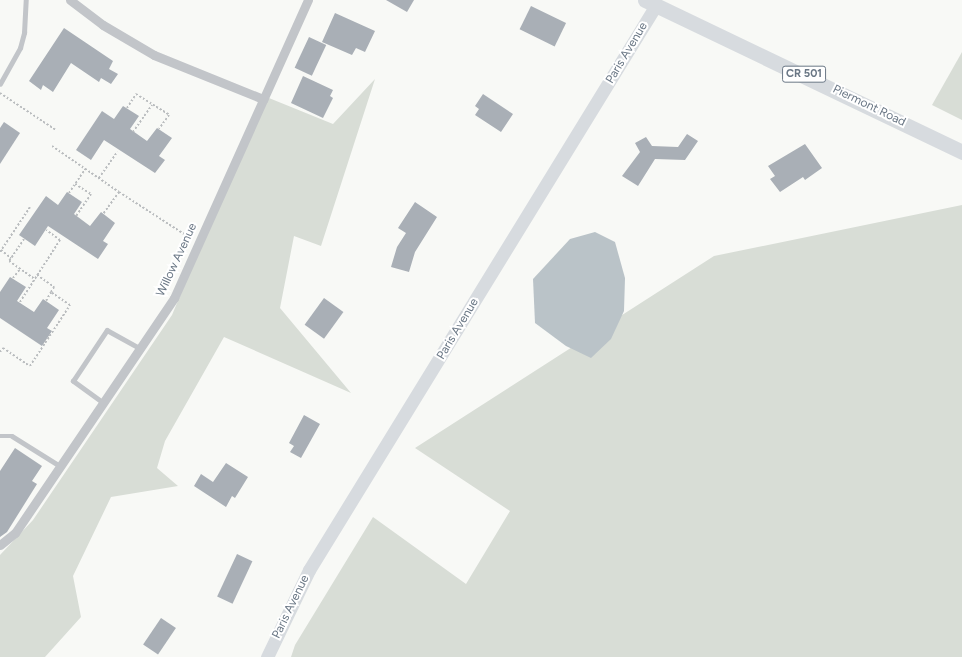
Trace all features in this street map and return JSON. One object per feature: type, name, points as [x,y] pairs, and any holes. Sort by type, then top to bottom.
[{"type":"main road","name":"Piermont Road","points":[[654,2],[962,152]]},
{"type":"street","points":[[70,0],[103,25],[154,55],[263,99]]},
{"type":"street","name":"Willow Avenue","points":[[0,545],[15,533],[174,298],[308,0]]},
{"type":"street","name":"Paris Avenue","points":[[267,657],[309,570],[654,2]]},
{"type":"lane","points":[[0,84],[20,48],[24,33],[26,0]]},
{"type":"lane","points":[[103,403],[74,383],[77,374],[107,330],[140,348]]},
{"type":"lane","points":[[0,436],[12,436],[60,466]]},
{"type":"path","points":[[0,93],[56,130]]},
{"type":"path","points":[[127,108],[136,94],[169,115],[159,129]]},
{"type":"path","points":[[134,132],[152,105]]},
{"type":"path","points":[[52,146],[198,244]]},
{"type":"path","points":[[99,178],[117,152]]},
{"type":"path","points":[[69,193],[85,169]]},
{"type":"path","points":[[75,184],[91,194],[76,216]]},
{"type":"path","points":[[103,214],[119,192]]},
{"type":"path","points":[[11,258],[1,251],[30,207]]},
{"type":"path","points":[[20,302],[60,240],[46,230]]},
{"type":"path","points":[[24,238],[9,261],[35,279]]},
{"type":"path","points":[[13,278],[20,268]]},
{"type":"path","points":[[37,275],[54,287],[46,301]]},
{"type":"path","points":[[0,352],[3,348],[30,366],[70,305],[51,292]]},
{"type":"shaded area","points":[[962,52],[962,120],[932,105]]},
{"type":"shaded area","points":[[375,79],[321,246],[294,236],[280,308],[351,393],[224,337],[165,441],[157,468],[178,486],[111,497],[73,576],[81,617],[45,657],[0,657],[0,555],[33,520],[172,315],[264,96],[333,124]]},
{"type":"shaded area","points":[[962,205],[962,657],[291,657],[295,645],[373,517],[466,584],[510,511],[415,448],[714,256]]},
{"type":"shaded area","points":[[595,232],[615,242],[625,278],[624,311],[611,339],[591,358],[566,346],[535,323],[533,279],[570,239]]},
{"type":"building","points":[[386,0],[414,0],[407,12]]},
{"type":"building","points":[[531,6],[566,23],[555,46],[520,29]]},
{"type":"building","points":[[335,13],[375,31],[365,52],[356,48],[352,55],[322,42]]},
{"type":"building","points":[[64,28],[113,61],[109,69],[118,74],[111,84],[101,78],[99,82],[71,63],[53,92],[43,85],[41,90],[29,81]]},
{"type":"building","points":[[309,37],[326,45],[312,76],[295,68]]},
{"type":"building","points":[[303,76],[333,90],[330,96],[333,98],[323,118],[291,103]]},
{"type":"building","points":[[483,94],[513,114],[501,132],[475,115],[479,109],[475,106]]},
{"type":"building","points":[[123,106],[139,116],[130,129],[147,141],[157,128],[172,138],[159,156],[165,160],[155,173],[104,140],[91,160],[76,150],[102,111],[114,119]]},
{"type":"building","points":[[4,122],[20,133],[0,164],[0,128]]},
{"type":"building","points":[[687,134],[698,141],[685,160],[655,159],[638,186],[622,176],[640,152],[635,143],[646,137],[652,146],[678,147]]},
{"type":"building","points":[[805,144],[822,168],[805,180],[803,177],[780,192],[770,179],[775,176],[768,166]]},
{"type":"building","points":[[67,192],[82,202],[74,214],[90,226],[101,212],[115,223],[103,241],[108,244],[98,259],[48,226],[35,246],[19,235],[46,196],[58,205]]},
{"type":"building","points":[[415,202],[437,217],[415,252],[409,272],[391,267],[397,247],[406,233],[398,228]]},
{"type":"building","points":[[10,277],[26,287],[17,301],[34,312],[43,299],[59,310],[47,328],[52,331],[42,346],[0,318],[0,292]]},
{"type":"building","points":[[324,298],[343,312],[324,339],[305,325]]},
{"type":"building","points":[[304,415],[320,424],[301,458],[290,452],[294,446],[289,443]]},
{"type":"building","points":[[15,448],[42,466],[32,481],[37,484],[7,532],[0,537],[0,471]]},
{"type":"building","points":[[226,463],[248,477],[235,498],[232,496],[226,507],[194,486],[201,474],[213,482]]},
{"type":"building","points":[[237,554],[252,561],[233,604],[217,597]]},
{"type":"building","points":[[161,618],[176,628],[158,655],[143,645]]}]
